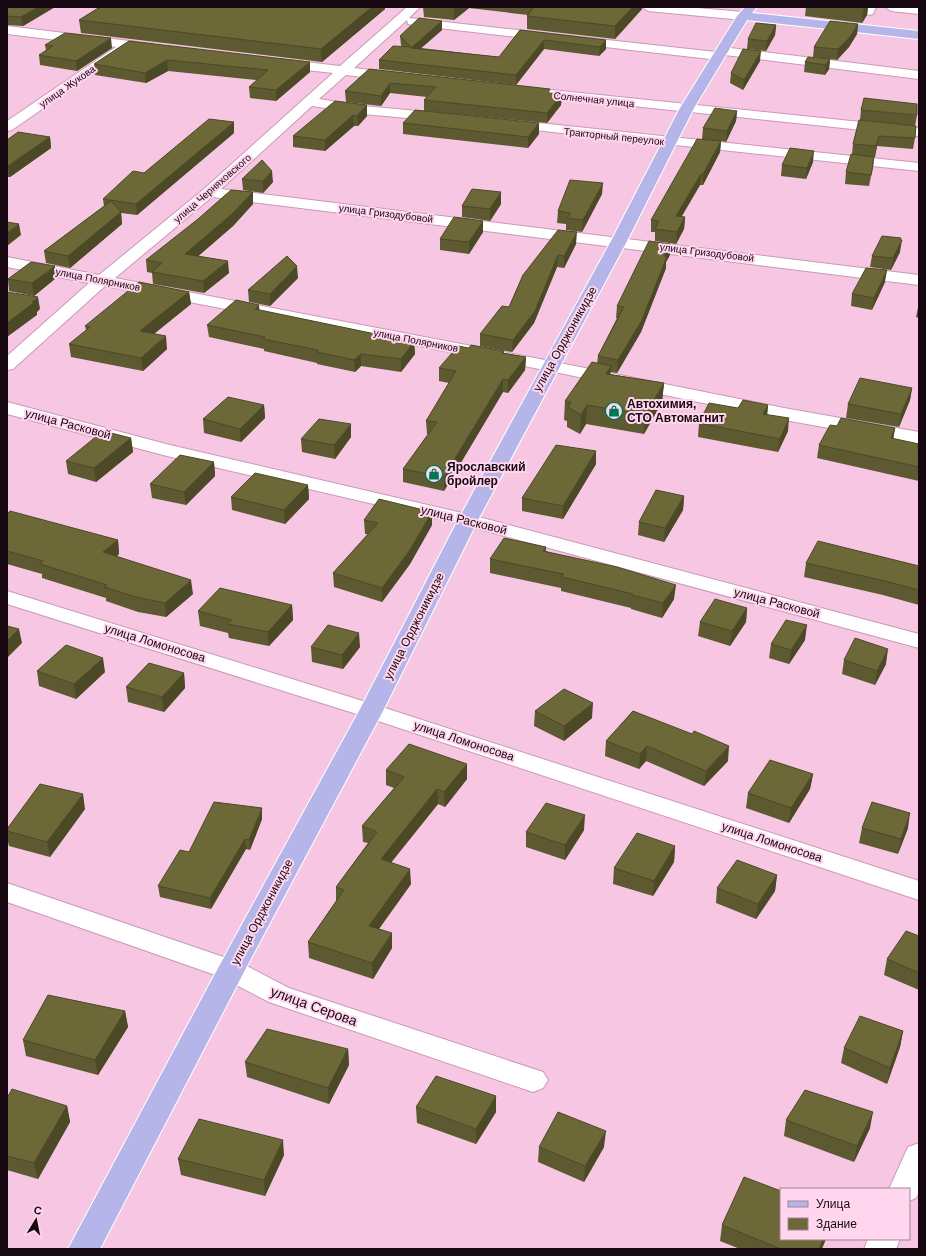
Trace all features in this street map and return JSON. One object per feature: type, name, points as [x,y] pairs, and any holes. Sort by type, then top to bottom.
[{"type":"main road","points":[[747,11],[919,35]]},
{"type":"main road","name":"улица Орджоникидзе","points":[[84,1249],[231,970],[371,711],[468,520],[619,241],[687,108],[747,11]]},
{"type":"street","name":"улица Черняховского","points":[[7,365],[102,280],[209,192],[310,102],[342,71],[402,20],[414,7]]},
{"type":"street","points":[[648,7],[747,11]]},
{"type":"street","points":[[891,7],[913,8]]},
{"type":"street","points":[[402,20],[919,75]]},
{"type":"street","points":[[7,30],[164,49]]},
{"type":"street","name":"улица Жукова","points":[[7,127],[127,44]]},
{"type":"street","points":[[264,61],[404,78]]},
{"type":"street","name":"Солнечная улица","points":[[521,91],[919,132]]},
{"type":"street","points":[[310,102],[363,110],[450,118]]},
{"type":"street","name":"Тракторный переулок","points":[[495,122],[670,142],[919,167]]},
{"type":"street","name":"улица Гризодубовой","points":[[209,192],[619,241],[919,280]]},
{"type":"street","name":"улица Полярников","points":[[7,262],[550,366],[784,414],[919,438]]},
{"type":"street","name":"улица Расковой","points":[[7,408],[167,450],[468,520],[919,641]]},
{"type":"street","name":"улица Ломоносова","points":[[7,597],[371,711],[919,891]]},
{"type":"street","name":"улица Серова","points":[[7,892],[231,970],[279,995],[533,1080]]},
{"type":"street","points":[[905,1188],[919,1156]]},
{"type":"building","points":[[7,7],[38,7],[21,17],[7,16]]},
{"type":"building","points":[[100,7],[372,7],[321,49],[79,20]]},
{"type":"building","points":[[534,7],[633,7],[615,26],[527,16]]},
{"type":"building","points":[[419,18],[442,21],[411,48],[499,57],[520,30],[606,40],[600,47],[544,40],[516,75],[379,60],[393,46],[411,47],[400,36]]},
{"type":"building","points":[[830,21],[858,24],[850,37],[838,49],[814,47]]},
{"type":"building","points":[[756,23],[776,25],[767,41],[748,39]]},
{"type":"building","points":[[65,33],[111,38],[76,61],[39,55],[53,46],[45,45]]},
{"type":"building","points":[[129,41],[310,62],[276,90],[249,87],[268,70],[167,60],[145,73],[94,64]]},
{"type":"building","points":[[743,49],[761,51],[744,80],[731,73]]},
{"type":"building","points":[[808,57],[830,59],[826,65],[805,62]]},
{"type":"building","points":[[369,69],[550,89],[548,93],[562,94],[547,113],[424,100],[436,87],[390,83],[381,96],[345,91]]},
{"type":"building","points":[[864,98],[917,104],[917,115],[861,110]]},
{"type":"building","points":[[335,101],[367,105],[357,116],[353,115],[325,140],[293,136]]},
{"type":"building","points":[[715,108],[737,111],[727,131],[703,128]]},
{"type":"building","points":[[415,110],[539,123],[528,137],[403,123]]},
{"type":"building","points":[[209,119],[234,122],[136,204],[103,199],[133,171],[144,173]]},
{"type":"building","points":[[859,120],[916,126],[915,138],[879,136],[876,146],[853,144]]},
{"type":"building","points":[[18,132],[50,137],[7,166],[7,140]]},
{"type":"building","points":[[697,139],[721,141],[703,174],[701,174],[676,216],[685,217],[677,232],[655,229],[659,221],[651,220]]},
{"type":"building","points":[[790,148],[814,151],[807,168],[782,165]]},
{"type":"building","points":[[851,154],[874,157],[871,175],[846,172]]},
{"type":"building","points":[[262,160],[272,171],[263,181],[242,179]]},
{"type":"building","points":[[570,180],[603,183],[583,220],[567,218],[571,213],[558,211]]},
{"type":"building","points":[[472,189],[501,192],[490,209],[462,206]]},
{"type":"building","points":[[231,190],[253,192],[232,214],[185,254],[228,261],[203,281],[152,272],[162,263],[146,260],[198,219]]},
{"type":"building","points":[[111,201],[121,212],[68,256],[44,251]]},
{"type":"building","points":[[454,217],[483,221],[469,242],[440,239]]},
{"type":"building","points":[[7,222],[19,224],[7,233]]},
{"type":"building","points":[[558,230],[577,232],[564,256],[558,255],[535,311],[513,340],[480,334],[502,306],[509,307],[523,275]]},
{"type":"building","points":[[882,236],[901,238],[900,240],[902,240],[893,258],[872,256]]},
{"type":"building","points":[[649,241],[670,244],[664,256],[667,256],[642,320],[618,360],[598,356],[624,307],[617,306]]},
{"type":"building","points":[[287,256],[297,266],[270,294],[248,290]]},
{"type":"building","points":[[31,262],[55,266],[32,283],[8,279]]},
{"type":"building","points":[[866,268],[887,270],[874,298],[852,294]]},
{"type":"building","points":[[139,282],[189,292],[140,331],[166,336],[141,358],[69,344],[90,327],[85,326]]},
{"type":"building","points":[[7,292],[38,297],[32,302],[35,302],[7,323]]},
{"type":"building","points":[[236,300],[259,305],[255,309],[414,342],[401,359],[361,354],[354,360],[317,352],[318,350],[263,339],[265,337],[207,325]]},
{"type":"building","points":[[471,345],[504,351],[502,353],[526,357],[508,380],[503,379],[444,477],[403,469],[437,422],[426,421],[456,371],[439,368],[458,346],[469,348]]},
{"type":"building","points":[[592,362],[611,366],[606,374],[664,383],[645,415],[587,405],[581,415],[568,407],[571,402],[565,401]]},
{"type":"building","points":[[860,378],[912,388],[901,414],[848,404]]},
{"type":"building","points":[[228,397],[264,405],[240,429],[203,419]]},
{"type":"building","points":[[743,400],[768,405],[763,414],[789,418],[780,439],[699,423],[709,403],[738,408]]},
{"type":"building","points":[[841,418],[895,428],[891,438],[919,444],[917,448],[919,449],[919,467],[819,445],[830,425],[837,426]]},
{"type":"building","points":[[319,419],[351,424],[334,445],[301,439]]},
{"type":"building","points":[[103,431],[131,438],[94,468],[66,461]]},
{"type":"building","points":[[556,445],[596,451],[563,506],[522,498]]},
{"type":"building","points":[[180,455],[214,462],[184,492],[150,484]]},
{"type":"building","points":[[255,473],[308,485],[284,510],[231,497]]},
{"type":"building","points":[[656,490],[684,496],[665,528],[639,522]]},
{"type":"building","points":[[379,499],[432,512],[410,550],[382,588],[333,573],[378,523],[364,520]]},
{"type":"building","points":[[10,511],[118,540],[103,552],[191,580],[165,603],[136,597],[104,587],[107,585],[40,564],[43,561],[7,551],[7,514]]},
{"type":"building","points":[[504,538],[546,547],[543,551],[617,567],[676,585],[663,603],[632,595],[633,594],[562,577],[563,574],[490,559]]},
{"type":"building","points":[[818,541],[919,566],[919,590],[806,563]]},
{"type":"building","points":[[220,588],[292,605],[268,632],[227,624],[232,620],[198,611]]},
{"type":"building","points":[[715,599],[747,608],[732,631],[700,622]]},
{"type":"building","points":[[786,620],[807,625],[791,650],[771,644]]},
{"type":"building","points":[[328,625],[359,633],[342,655],[311,647]]},
{"type":"building","points":[[7,626],[19,629],[7,641]]},
{"type":"building","points":[[855,638],[888,649],[877,671],[844,660]]},
{"type":"building","points":[[66,645],[103,658],[74,684],[37,671]]},
{"type":"building","points":[[149,663],[184,673],[162,697],[126,687]]},
{"type":"building","points":[[564,689],[593,703],[564,726],[535,711]]},
{"type":"building","points":[[633,711],[692,734],[694,731],[729,746],[706,771],[647,746],[640,754],[606,741]]},
{"type":"building","points":[[409,744],[467,764],[444,792],[437,789],[381,859],[410,869],[369,926],[392,933],[372,963],[308,942],[344,890],[336,887],[377,832],[362,826],[404,777],[386,770]]},
{"type":"building","points":[[770,760],[813,774],[791,808],[748,793]]},
{"type":"building","points":[[40,784],[83,794],[47,842],[7,831]]},
{"type":"building","points":[[214,802],[262,808],[249,840],[245,839],[210,898],[158,886],[180,850],[189,852]]},
{"type":"building","points":[[872,802],[910,813],[901,839],[862,828]]},
{"type":"building","points":[[546,803],[585,815],[565,845],[526,832]]},
{"type":"building","points":[[637,833],[675,846],[654,881],[614,868]]},
{"type":"building","points":[[737,860],[777,875],[758,904],[717,888]]},
{"type":"building","points":[[906,931],[919,936],[919,973],[887,959]]},
{"type":"building","points":[[48,995],[125,1011],[95,1060],[23,1040]]},
{"type":"building","points":[[860,1016],[903,1031],[890,1068],[844,1048]]},
{"type":"building","points":[[267,1029],[348,1049],[328,1088],[245,1062]]},
{"type":"building","points":[[436,1076],[496,1096],[476,1129],[416,1107]]},
{"type":"building","points":[[12,1089],[67,1106],[34,1163],[7,1156],[7,1098]]},
{"type":"building","points":[[805,1090],[873,1112],[857,1146],[786,1120]]},
{"type":"building","points":[[558,1112],[606,1131],[585,1166],[539,1147]]},
{"type":"building","points":[[199,1119],[283,1140],[264,1180],[178,1159]]},
{"type":"building","points":[[744,1177],[780,1191],[780,1240],[823,1240],[819,1249],[781,1249],[722,1225]]},
{"type":"place","name":"Автохимия, СТО Автомагнит","points":[[614,411]]},
{"type":"place","name":"Ярославский бройлер","points":[[434,474]]}]
